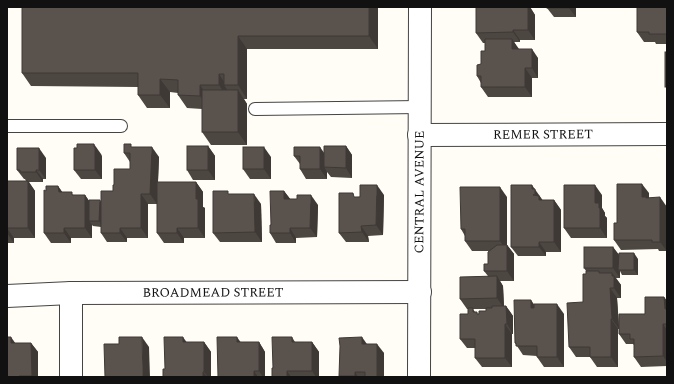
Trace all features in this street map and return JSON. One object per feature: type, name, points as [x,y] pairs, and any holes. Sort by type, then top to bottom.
[{"type":"street","name":"CENTRAL AVENUE","points":[[419,377],[420,7]]},
{"type":"street","name":"REMER STREET","points":[[419,135],[667,134]]},
{"type":"street","name":"BROADMEAD STREET","points":[[7,296],[71,293],[420,292]]},
{"type":"street","points":[[71,293],[71,377]]},
{"type":"lane","points":[[255,109],[420,107]]},
{"type":"lane","points":[[7,126],[121,126]]},
{"type":"building","points":[[22,7],[369,7],[369,36],[238,36],[238,85],[224,85],[224,74],[219,74],[219,85],[200,85],[200,96],[178,95],[178,80],[160,79],[160,95],[138,95],[138,73],[22,73]]},
{"type":"building","points":[[476,7],[528,7],[528,30],[476,33]]},
{"type":"building","points":[[569,7],[569,8],[547,8]]},
{"type":"building","points":[[637,7],[667,7],[667,34],[637,32]]},
{"type":"building","points":[[485,39],[512,39],[512,49],[532,49],[532,68],[525,68],[525,87],[481,87],[481,76],[477,76],[477,65],[481,64],[481,51],[485,51]]},
{"type":"building","points":[[665,52],[667,52],[667,87],[665,87]]},
{"type":"building","points":[[202,90],[238,90],[238,132],[202,132]]},
{"type":"building","points":[[77,144],[94,144],[95,170],[74,170],[74,148],[77,148]]},
{"type":"building","points":[[124,144],[131,144],[131,147],[152,147],[150,194],[141,194],[141,228],[120,228],[120,233],[101,233],[101,191],[113,191],[114,169],[130,169],[130,153],[124,153]]},
{"type":"building","points":[[187,146],[208,146],[208,170],[187,170]]},
{"type":"building","points":[[324,146],[346,146],[346,168],[324,167]]},
{"type":"building","points":[[243,147],[264,147],[264,169],[243,169]]},
{"type":"building","points":[[294,147],[320,147],[320,169],[300,169],[300,156],[294,156]]},
{"type":"building","points":[[17,148],[39,148],[39,170],[36,170],[36,172],[20,172],[20,170],[17,170]]},
{"type":"building","points":[[7,181],[28,181],[28,228],[7,228]]},
{"type":"building","points":[[157,182],[196,182],[196,199],[198,199],[198,228],[177,228],[177,233],[157,233]]},
{"type":"building","points":[[617,184],[642,184],[642,197],[660,197],[660,242],[652,242],[652,240],[614,240],[614,223],[617,223]]},
{"type":"building","points":[[360,185],[377,185],[376,225],[361,226],[362,232],[339,233],[339,193],[353,193],[354,197],[360,197]]},
{"type":"building","points":[[511,185],[532,185],[532,189],[535,189],[535,194],[533,195],[539,196],[539,200],[554,200],[554,242],[539,242],[539,247],[511,247]]},
{"type":"building","points":[[564,185],[595,185],[595,203],[599,203],[600,208],[600,228],[564,228]]},
{"type":"building","points":[[46,186],[58,186],[59,192],[72,192],[72,195],[85,195],[85,228],[64,228],[64,233],[44,233],[44,190],[46,191]]},
{"type":"building","points":[[460,187],[500,187],[500,241],[465,241],[465,229],[461,229]]},
{"type":"building","points":[[213,191],[228,191],[228,194],[254,194],[255,232],[213,233]]},
{"type":"building","points":[[270,191],[284,191],[284,199],[297,199],[297,195],[311,195],[310,228],[290,228],[290,233],[270,233]]},
{"type":"building","points":[[89,200],[100,200],[99,221],[89,221]]},
{"type":"building","points":[[497,245],[507,245],[507,271],[484,271],[484,264],[488,264],[488,252]]},
{"type":"building","points":[[584,247],[613,247],[613,268],[584,268]]},
{"type":"building","points":[[619,253],[634,253],[634,270],[618,270]]},
{"type":"building","points":[[586,271],[612,273],[612,276],[614,276],[614,288],[610,288],[612,319],[611,357],[590,357],[590,347],[569,347],[567,303],[583,302],[583,274],[586,274]]},
{"type":"building","points":[[497,276],[497,298],[460,299],[460,277]]},
{"type":"building","points":[[645,297],[664,297],[665,309],[667,309],[667,324],[663,324],[663,356],[634,357],[634,339],[630,339],[630,334],[619,334],[619,314],[645,314]]},
{"type":"building","points":[[514,300],[531,300],[531,308],[534,308],[534,304],[557,304],[557,357],[537,357],[537,346],[516,346]]},
{"type":"building","points":[[492,306],[506,306],[507,324],[505,324],[505,358],[475,358],[475,339],[460,339],[460,314],[468,314],[468,308],[473,308],[473,312],[477,312],[477,314],[479,314],[479,311],[486,311],[486,308],[492,308]]},
{"type":"building","points":[[7,337],[11,337],[11,343],[31,343],[32,376],[7,377]]},
{"type":"building","points":[[119,337],[142,337],[143,377],[105,377],[104,344],[119,344]]},
{"type":"building","points":[[164,337],[183,337],[183,342],[204,342],[203,377],[163,377],[163,369],[165,369]]},
{"type":"building","points":[[217,337],[237,337],[237,342],[259,342],[259,371],[254,371],[254,377],[218,377]]},
{"type":"building","points":[[272,337],[292,337],[292,342],[312,342],[312,371],[287,371],[287,377],[272,377]]},
{"type":"building","points":[[362,337],[362,344],[377,344],[377,377],[365,377],[365,372],[355,372],[355,376],[339,376],[339,338]]}]
